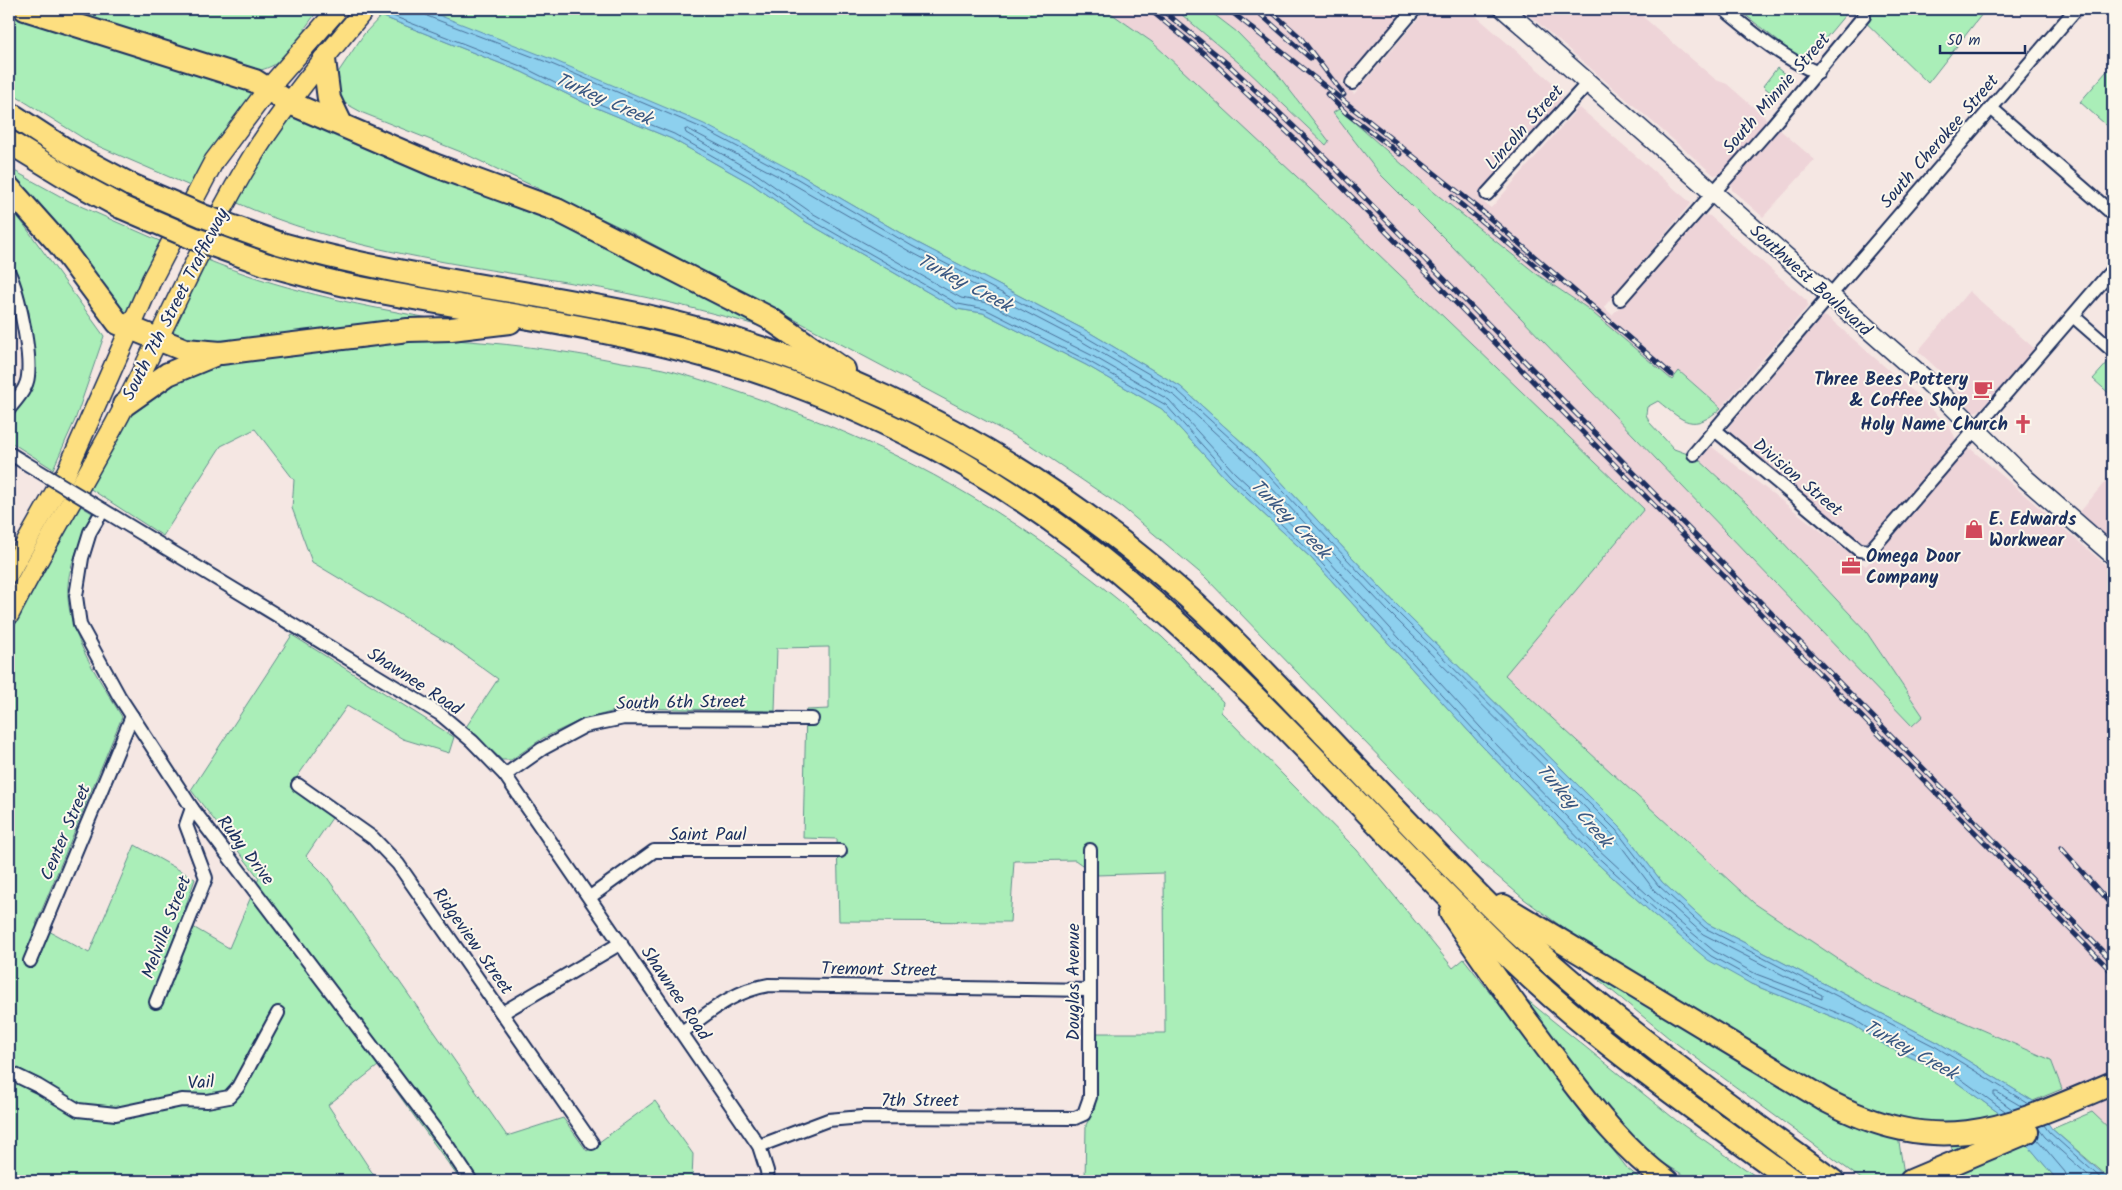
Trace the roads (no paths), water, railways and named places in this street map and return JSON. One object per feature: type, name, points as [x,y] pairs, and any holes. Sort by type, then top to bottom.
[{"type":"highway","points":[[25,9],[255,81],[290,103],[434,165],[557,210],[602,231],[769,318],[884,397]]},
{"type":"highway","points":[[327,56],[329,99],[341,124]]},
{"type":"highway","points":[[9,113],[69,152],[131,185],[203,216],[278,243],[392,270],[650,317],[761,348],[884,397],[946,427],[1002,459],[1063,499],[1121,541],[1221,629],[1470,886],[1532,946],[1636,1034],[1834,1181]]},
{"type":"highway","points":[[9,142],[72,181],[121,207],[192,238],[266,264],[348,285],[534,319],[672,348],[732,363],[792,384],[904,432],[998,486],[1063,529],[1151,597],[1208,651],[1420,869],[1533,980],[1658,1082],[1793,1181]]},
{"type":"highway","points":[[9,188],[59,244],[118,323],[185,350],[221,352],[408,330],[451,329],[534,319]]},
{"type":"highway","points":[[124,406],[168,374],[221,352]]},
{"type":"highway","points":[[1420,869],[1513,1004],[1585,1098],[1618,1137],[1659,1175],[1679,1181]]},
{"type":"highway","points":[[1470,886],[1825,1100],[1852,1114],[1889,1127],[1944,1134],[2001,1127],[2031,1118],[2113,1083]]},
{"type":"highway","points":[[1911,1181],[2113,1095]]},
{"type":"main road","name":"South 7th Street Trafficway","points":[[9,573],[66,471],[129,328],[214,161],[268,89],[314,39],[338,9]]},
{"type":"main road","name":"South 7th Street Trafficway","points":[[9,615],[124,406],[211,228],[258,149],[290,103],[365,9]]},
{"type":"main road","name":"Southwest Boulevard","points":[[1504,9],[1925,380],[1974,430],[2113,555]]},
{"type":"street","points":[[1352,83],[1415,9]]},
{"type":"street","points":[[1724,9],[1768,47],[1792,62],[1818,73]]},
{"type":"street","name":"South Cherokee Street","points":[[1694,454],[2076,9]]},
{"type":"street","name":"South Minnie Street","points":[[1620,300],[1818,73],[1864,16]]},
{"type":"street","name":"Lincoln Street","points":[[1487,194],[1588,83]]},
{"type":"street","points":[[1991,108],[2113,214]]},
{"type":"street","points":[[1974,430],[2113,269]]},
{"type":"street","points":[[9,274],[14,284],[22,319],[28,377],[21,394],[9,409]]},
{"type":"street","points":[[2073,316],[2113,351]]},
{"type":"street","name":"Division Street","points":[[1715,430],[1859,550],[1870,551],[1974,430]]},
{"type":"street","name":"Shawnee Road","points":[[9,453],[440,714],[472,741],[505,775],[759,1146],[767,1171],[768,1181]]},
{"type":"street","name":"Ruby Drive","points":[[103,510],[90,532],[82,558],[76,596],[80,625],[132,716],[192,808],[447,1145],[471,1181]]},
{"type":"street","name":"Center Street","points":[[30,961],[132,716]]},
{"type":"street","name":"South 6th Street","points":[[505,775],[542,749],[585,726],[624,718],[812,719]]},
{"type":"street","name":"Ridgeview Street","points":[[298,785],[373,838],[398,864],[592,1143]]},
{"type":"street","name":"Melville Street","points":[[156,1002],[206,878],[186,825],[192,808]]},
{"type":"street","name":"Douglas Avenue","points":[[1084,1114],[1090,1096],[1090,850]]},
{"type":"street","name":"Saint Paul","points":[[590,897],[654,851],[840,851]]},
{"type":"street","points":[[502,1013],[621,943]]},
{"type":"street","name":"Tremont Street","points":[[682,1032],[731,997],[749,988],[770,985],[1090,990]]},
{"type":"street","name":"Vail","points":[[9,1072],[38,1086],[78,1110],[116,1114],[182,1100],[207,1101],[230,1097],[238,1088],[278,1013]]},
{"type":"street","name":"7th Street","points":[[759,1146],[828,1120],[862,1117],[1075,1118],[1084,1114]]},
{"type":"water","name":"Turkey Creek","points":[[355,9],[423,9],[551,59],[704,124],[799,174],[914,241],[1087,331],[1181,387],[1256,455],[1396,604],[1620,827],[1662,882],[1708,924],[1939,1043],[2033,1101],[2052,1129],[2111,1181],[2058,1181],[2003,1116],[1941,1071],[1888,1047],[1853,1025],[1751,984],[1708,960],[1654,915],[1589,856],[1482,746],[1311,558],[1227,480],[1162,409],[1086,365],[983,313],[957,309],[806,222],[752,184],[672,139],[585,103],[522,72],[381,16]]},
{"type":"railway","points":[[1149,9],[1207,56],[1303,147],[2113,973]]},
{"type":"railway","points":[[1161,9],[1229,65],[1309,141],[2113,962]]},
{"type":"railway","points":[[1228,9],[1477,207],[1672,375]]},
{"type":"railway","points":[[1258,12],[1310,58]]},
{"type":"railway","points":[[1272,12],[1300,37],[1344,95]]},
{"type":"railway","points":[[1327,94],[1346,113],[1400,154]]},
{"type":"railway","points":[[1452,197],[1554,281]]},
{"type":"railway","points":[[2061,848],[2113,907]]},
{"type":"place","name":"Three Bees Pottery & Coffee Shop","points":[[1983,389]]},
{"type":"place","name":"Holy Name Church","points":[[2023,424]]},
{"type":"place","name":"E. Edwards Workwear","points":[[1974,529]]},
{"type":"place","name":"Omega Door Company","points":[[1851,566]]}]
